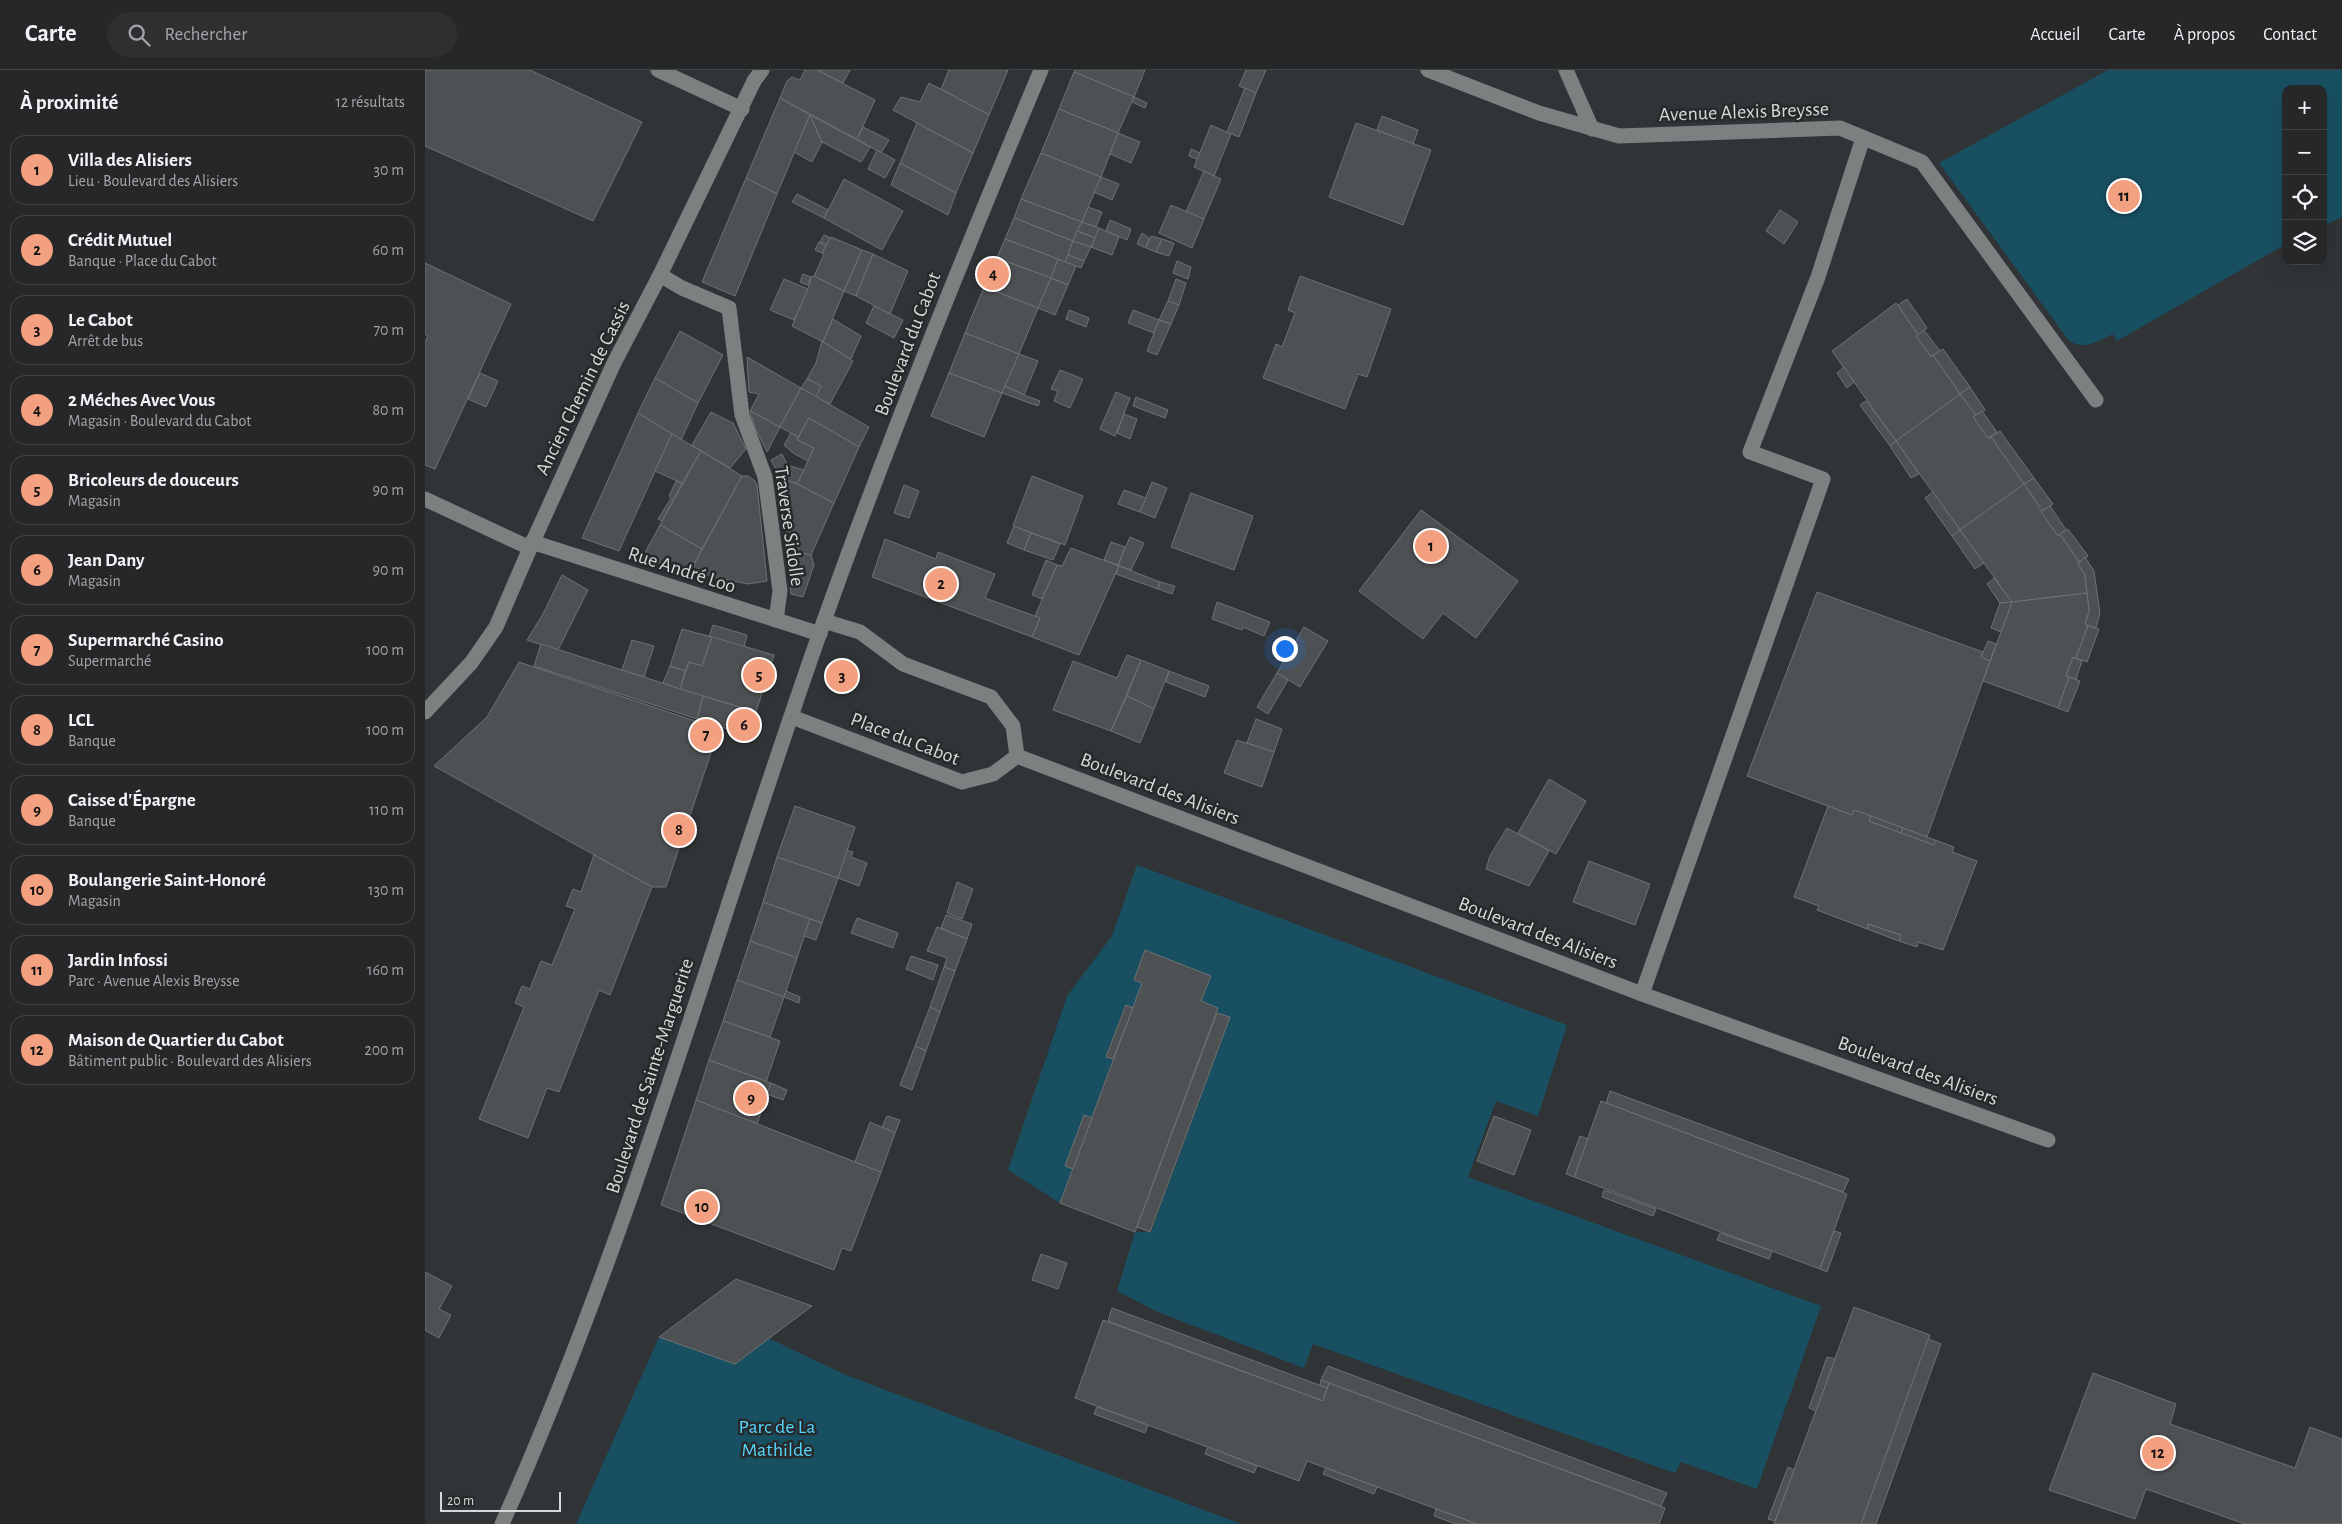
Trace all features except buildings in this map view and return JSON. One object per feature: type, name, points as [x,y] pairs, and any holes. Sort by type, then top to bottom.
[{"type":"street","points":[[658,70],[742,109]]},
{"type":"street","name":"Ancien Chemin de Cassis","points":[[425,712],[471,663],[496,627],[531,545],[614,363],[660,276],[762,70]]},
{"type":"street","name":"Boulevard du Cabot","points":[[822,627],[962,258],[1041,70]]},
{"type":"street","name":"Avenue Alexis Breysse","points":[[1428,70],[1539,113],[1619,136],[1841,128],[1921,162],[2073,365],[2096,400]]},
{"type":"street","points":[[1566,70],[1592,129]]},
{"type":"street","points":[[1642,994],[1823,479],[1750,452],[1818,277],[1863,138]]},
{"type":"street","name":"Traverse Sidolle","points":[[660,276],[682,288],[729,308],[742,415],[765,476],[780,591],[776,620]]},
{"type":"street","name":"Rue André Loo","points":[[425,499],[531,545],[776,620],[822,627]]},
{"type":"street","points":[[822,627],[860,632],[903,664],[991,697],[1013,726],[1017,756]]},
{"type":"street","name":"Boulevard de Sainte-Marguerite","points":[[502,1524],[536,1449],[622,1223],[822,627]]},
{"type":"street","name":"Place du Cabot","points":[[792,717],[962,782],[993,774],[1017,756]]},
{"type":"street","name":"Boulevard des Alisiers","points":[[1017,756],[1642,994],[2048,1140]]},
{"type":"green space","points":[[2108,70],[2342,70],[2342,217],[2327,224],[2327,85],[2282,85],[2282,246],[2117,341],[2113,334],[2084,345],[2078,345],[2067,338],[1939,163]]},
{"type":"green space","points":[[1137,865],[1567,1025],[1538,1116],[1496,1101],[1468,1177],[1821,1306],[1757,1489],[1681,1462],[1675,1473],[1313,1344],[1304,1368],[1158,1312],[1117,1291],[1135,1232],[1151,1232],[1230,1018],[1217,1013],[1218,1008],[1201,1001],[1210,976],[1145,951],[1134,979],[1142,983],[1133,1008],[1125,1006],[1106,1057],[1113,1059],[1092,1118],[1066,1166],[1073,1169],[1060,1203],[1008,1170],[1067,996],[1112,936]]},
{"type":"green space","name":"Parc de La Mathilde","points":[[659,1337],[735,1364],[768,1338],[846,1375],[1241,1524],[576,1524]]},
{"type":"place","name":"Jardin Infossi","points":[[2124,196]]},
{"type":"place","name":"2 Méches Avec Vous","points":[[993,274]]},
{"type":"place","name":"Villa des Alisiers","points":[[1431,546]]},
{"type":"place","name":"Crédit Mutuel","points":[[941,584]]},
{"type":"place","name":"Bricoleurs de douceurs","points":[[759,675]]},
{"type":"place","name":"Le Cabot","points":[[842,676]]},
{"type":"place","name":"Jean Dany","points":[[744,725]]},
{"type":"place","name":"Supermarché Casino","points":[[706,735]]},
{"type":"place","name":"LCL","points":[[679,830]]},
{"type":"place","name":"Caisse d'Épargne","points":[[751,1098]]},
{"type":"place","name":"Boulangerie Saint-Honoré","points":[[702,1207]]},
{"type":"place","name":"Maison de Quartier du Cabot","points":[[2158,1453]]}]
